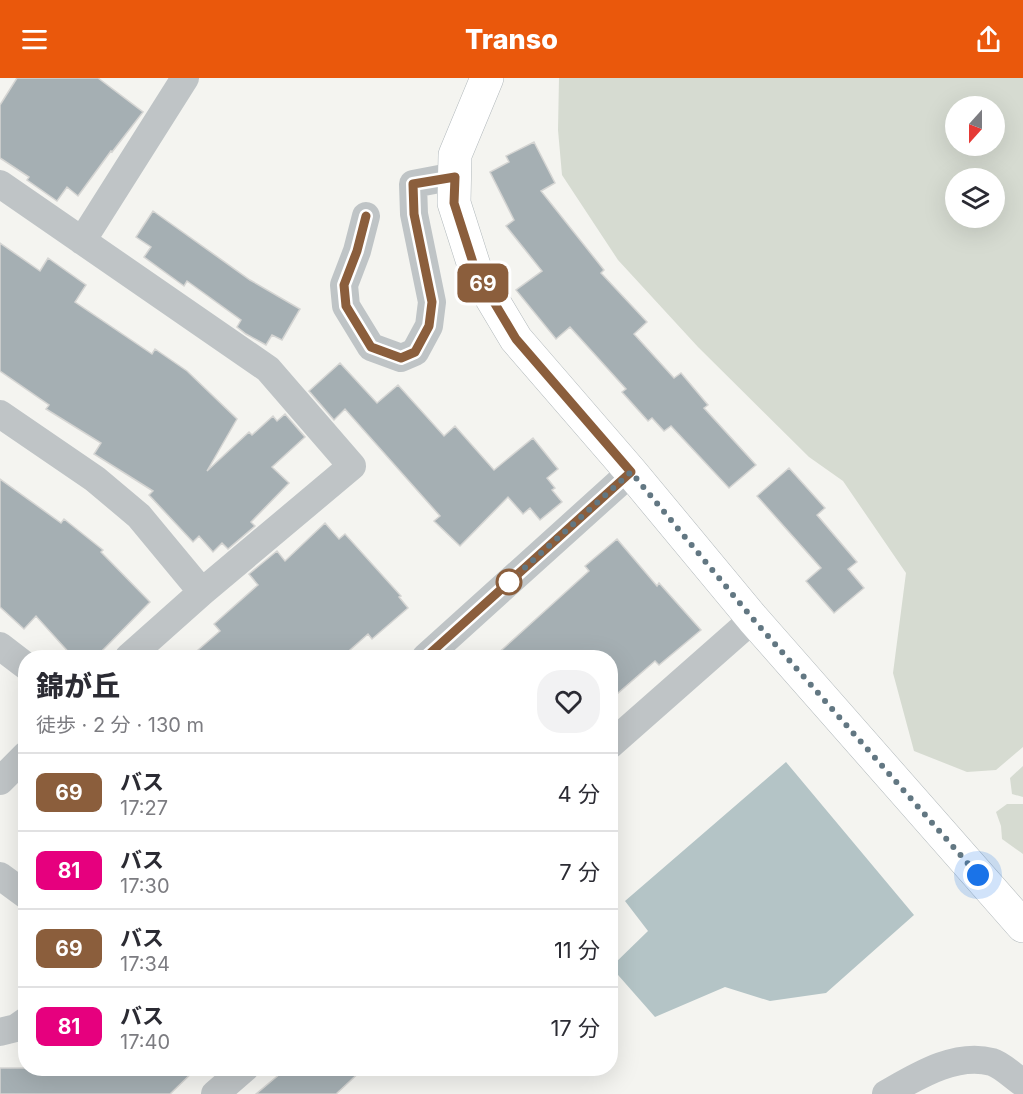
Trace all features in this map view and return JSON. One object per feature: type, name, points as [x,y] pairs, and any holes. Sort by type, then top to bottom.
[{"type":"street","points":[[487,78],[455,155],[454,203],[476,272],[516,339],[631,472],[753,619],[1023,926]]},
{"type":"street","points":[[82,241],[178,81]]},
{"type":"street","points":[[366,216],[357,251],[344,285],[346,306],[371,347],[401,358],[415,352],[429,326],[432,302],[414,214],[413,184],[455,177]]},
{"type":"street","points":[[0,184],[268,369],[352,466],[137,650]]},
{"type":"street","points":[[0,414],[94,478],[139,516],[202,592]]},
{"type":"street","points":[[434,650],[631,472]]},
{"type":"street","points":[[618,738],[753,619]]},
{"type":"street","points":[[0,646],[18,660]]},
{"type":"street","points":[[0,781],[18,763]]},
{"type":"street","points":[[0,876],[18,889]]},
{"type":"street","points":[[0,1032],[18,1027]]},
{"type":"street","points":[[886,1094],[922,1072],[960,1060],[993,1062],[1023,1083]]},
{"type":"street","points":[[215,1094],[236,1076]]},
{"type":"shaded area","points":[[559,78],[1023,78],[1023,747],[996,770],[967,772],[914,751],[893,673],[906,573],[843,481],[809,457],[698,347],[618,260],[562,175],[558,130]]},
{"type":"shaded area","points":[[786,762],[914,915],[826,993],[770,1001],[725,987],[655,1017],[618,975],[618,960],[648,931],[625,901]]},
{"type":"shaded area","points":[[1023,766],[1023,797],[1012,794],[1010,778]]},
{"type":"shaded area","points":[[1007,804],[1023,804],[1023,854],[1002,839],[1001,826],[996,812]]},
{"type":"building","points":[[17,78],[98,78],[143,112],[78,196],[67,187],[57,201],[27,180],[29,177],[0,158],[0,105]]},
{"type":"building","points":[[534,142],[555,183],[541,191],[604,270],[601,273],[647,322],[634,334],[674,378],[681,373],[708,405],[704,408],[756,465],[729,488],[671,426],[664,431],[652,418],[648,421],[622,392],[626,389],[570,327],[556,339],[516,290],[542,271],[506,226],[514,220],[490,172],[509,162],[506,156]]},
{"type":"building","points":[[153,211],[250,280],[300,309],[282,340],[272,335],[266,345],[246,334],[237,327],[241,320],[187,281],[184,286],[144,257],[151,247],[136,237]]},
{"type":"building","points":[[0,243],[40,271],[48,258],[86,285],[75,302],[152,354],[155,349],[187,371],[237,419],[207,471],[249,432],[252,435],[273,416],[277,421],[285,414],[305,437],[272,467],[289,483],[251,522],[255,526],[228,549],[222,543],[213,552],[199,536],[193,542],[149,495],[153,491],[94,454],[101,443],[46,409],[49,405],[0,371]]},
{"type":"building","points":[[340,363],[377,403],[398,385],[444,436],[455,426],[494,470],[533,438],[558,469],[547,478],[555,488],[552,490],[562,502],[540,520],[530,508],[523,514],[508,497],[460,546],[434,521],[440,516],[345,409],[334,420],[309,391]]},
{"type":"building","points":[[789,468],[825,508],[817,515],[857,562],[848,569],[864,588],[834,613],[806,581],[821,568],[757,496]]},
{"type":"building","points":[[0,479],[61,523],[64,519],[103,550],[101,552],[150,602],[103,650],[67,650],[36,616],[24,629],[0,607]]},
{"type":"building","points":[[325,523],[339,539],[345,534],[401,596],[399,597],[408,608],[372,639],[368,634],[350,650],[198,650],[220,631],[214,624],[258,585],[249,574],[277,551],[285,561]]},
{"type":"building","points":[[617,539],[657,586],[659,583],[701,630],[659,665],[655,661],[618,693],[618,650],[502,650],[589,571],[585,566]]},
{"type":"building","points":[[0,1068],[18,1068],[18,1076],[189,1076],[170,1094],[0,1094]]},
{"type":"building","points":[[277,1076],[355,1076],[336,1094],[256,1094]]},
{"type":"bus line","name":"69","points":[[366,216],[357,251],[344,285],[346,306],[371,347],[401,358],[415,352],[429,326],[432,302],[414,214],[413,184],[455,177],[454,203],[476,272],[516,339],[631,472],[434,650]]},
{"type":"route","points":[[509,582],[631,472],[753,619],[978,875]]}]
